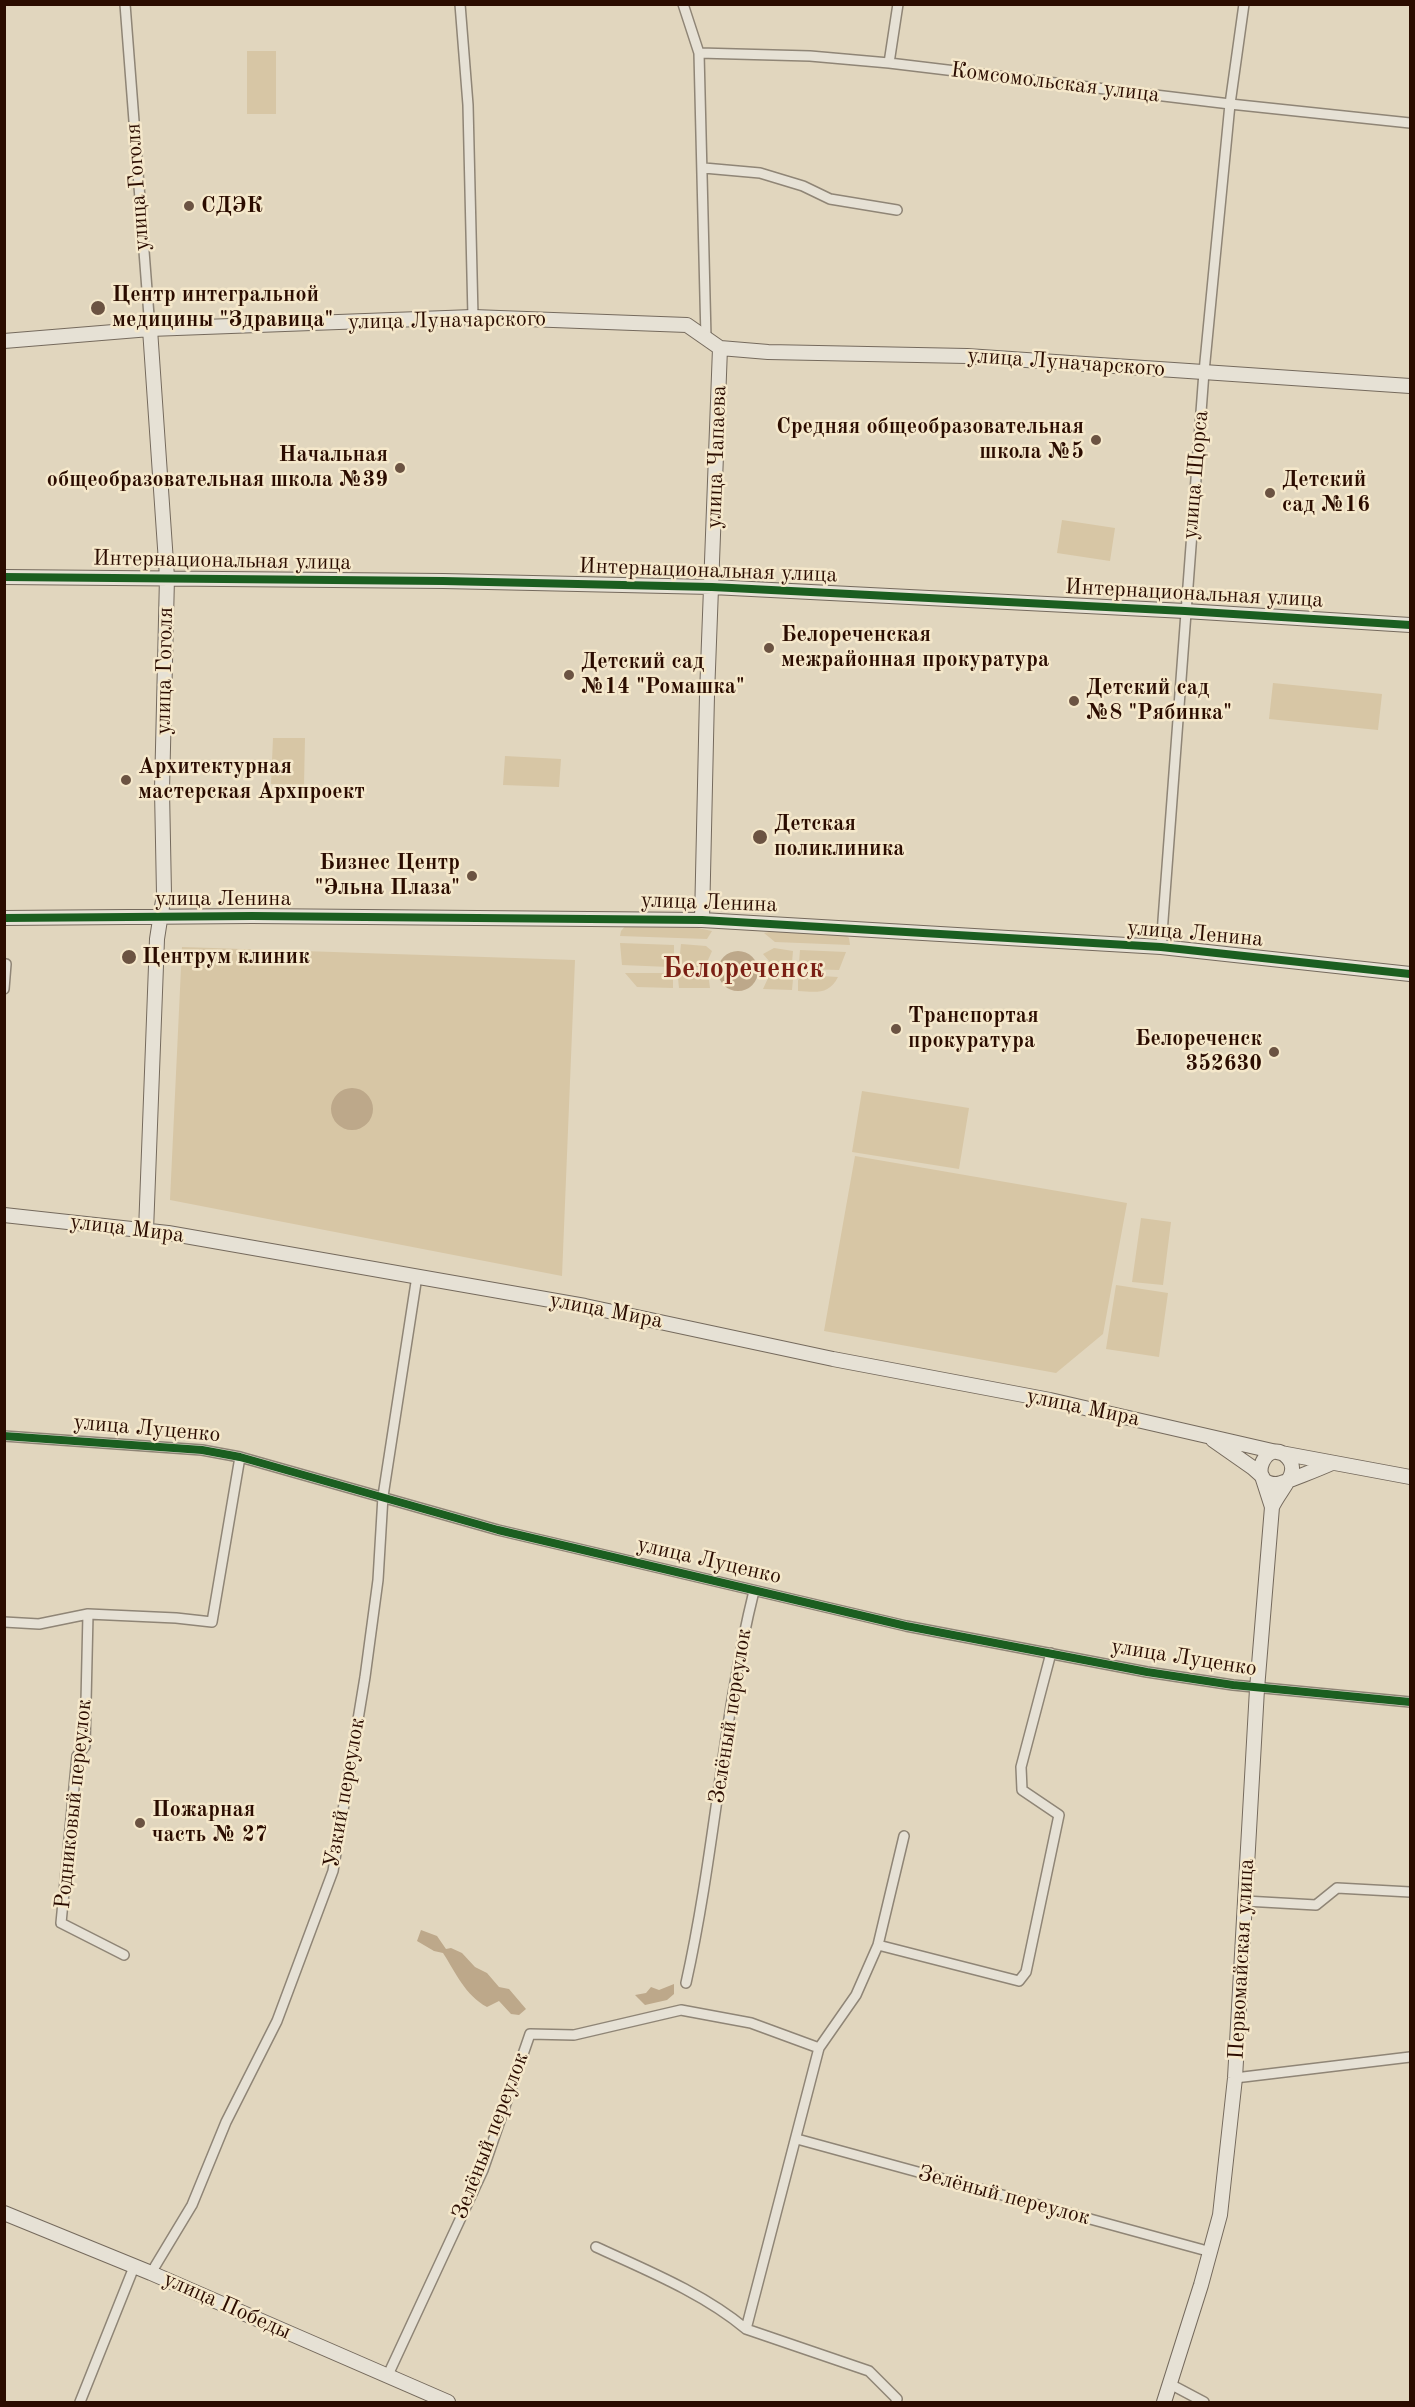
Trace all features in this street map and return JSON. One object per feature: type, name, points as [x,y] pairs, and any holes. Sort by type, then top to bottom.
[{"type":"street","name":"улица Гоголя","points":[[125,4],[167,577],[162,790],[164,894],[159,916],[146,1231]]},
{"type":"street","points":[[460,4],[468,105],[473,317]]},
{"type":"street","points":[[683,4],[699,53],[704,168],[706,338],[720,348]]},
{"type":"street","points":[[889,63],[898,4]]},
{"type":"street","name":"улица Щорса","points":[[1161,947],[1204,372],[1230,104],[1244,4]]},
{"type":"street","name":"Комсомольская улица","points":[[699,53],[810,56],[889,63],[1410,123]]},
{"type":"street","points":[[704,168],[760,173],[803,186],[830,199],[897,210]]},
{"type":"street","name":"улица Луначарского","points":[[4,341],[150,329],[473,317],[687,325],[706,338]]},
{"type":"street","name":"улица Луначарского","points":[[720,348],[768,352],[967,356],[1410,386]]},
{"type":"street","name":"улица Чапаева","points":[[702,920],[720,348]]},
{"type":"street","name":"Интернациональная улица","points":[[4,576],[712,587],[1410,625]]},
{"type":"street","name":"улица Ленина","points":[[4,918],[159,916],[702,920],[1161,947],[1410,974]]},
{"type":"street","name":"улица Ленина","points":[[1161,947],[1173,958],[1410,982]]},
{"type":"street","points":[[4,989],[6,964]]},
{"type":"street","name":"улица Мира","points":[[4,1215],[146,1231],[338,1261],[585,1306],[833,1359],[1050,1400],[1281,1453],[1410,1477]]},
{"type":"street","name":"Узкий переулок","points":[[151,2273],[182,2224],[226,2122],[277,2021],[333,1871],[365,1677],[378,1580],[383,1496],[417,1276]]},
{"type":"street","name":"улица Мира","points":[[1204,1434],[1262,1476]]},
{"type":"street","name":"улица Луценко","points":[[4,1436],[202,1450],[240,1457],[498,1530],[906,1626],[1147,1672],[1257,1689],[1410,1702]]},
{"type":"street","points":[[1288,1479],[1292,1467],[1287,1456],[1273,1452],[1266,1455],[1261,1461],[1260,1469],[1267,1482],[1274,1485],[1334,1462]]},
{"type":"street","points":[[4,1622],[39,1624],[88,1614],[212,1622],[240,1457]]},
{"type":"street","name":"Первомайская улица","points":[[1164,2403],[1220,2215],[1235,2078],[1257,1689],[1272,1507],[1262,1476]]},
{"type":"street","name":"Первомайская улица","points":[[1272,1507],[1288,1479]]},
{"type":"street","name":"Зелёный переулок","points":[[686,1983],[709,1857],[729,1714],[742,1641],[754,1591]]},
{"type":"street","name":"Родниковый переулок","points":[[88,1614],[85,1746],[77,1756],[61,1923],[124,1955]]},
{"type":"street","points":[[878,1945],[1019,1981],[1026,1972],[1059,1815],[1022,1790],[1021,1767],[1051,1653]]},
{"type":"street","points":[[746,2329],[819,2049],[856,1995],[878,1945],[904,1836]]},
{"type":"street","points":[[1245,1901],[1316,1905],[1337,1888],[1410,1892]]},
{"type":"street","name":"Зелёный переулок","points":[[387,2377],[483,2170],[530,2034],[574,2035],[682,2006],[751,2023],[819,2049]]},
{"type":"street","points":[[1235,2078],[1410,2057]]},
{"type":"street","name":"Зелёный переулок","points":[[797,2139],[1210,2252]]},
{"type":"street","name":"улица Победы","points":[[4,2213],[151,2273],[448,2403]]},
{"type":"street","points":[[596,2247],[661,2277],[732,2317],[746,2329],[869,2371],[897,2399],[896,2403]]},
{"type":"street","points":[[80,2403],[134,2267]]},
{"type":"street","points":[[1170,2384],[1204,2403]]},
{"type":"shaded area","points":[[247,51],[276,51],[276,114],[247,114]]},
{"type":"shaded area","points":[[1062,520],[1115,528],[1110,561],[1057,553]]},
{"type":"shaded area","points":[[1273,683],[1382,694],[1378,730],[1269,719]]},
{"type":"shaded area","points":[[273,738],[305,738],[304,785],[271,784]]},
{"type":"shaded area","points":[[505,756],[561,759],[559,787],[503,785]]},
{"type":"shaded area","points":[[626,925],[684,925],[712,931],[707,939],[620,936]]},
{"type":"shaded area","points":[[784,929],[844,933],[849,938],[850,945],[775,942],[764,933]]},
{"type":"shaded area","points":[[620,943],[674,945],[674,963],[669,967],[622,965]]},
{"type":"shaded area","points":[[681,944],[706,946],[712,951],[705,967],[683,967],[679,963]]},
{"type":"shaded area","points":[[182,947],[575,960],[562,1276],[170,1200]]},
{"type":"shaded area","points":[[774,948],[793,951],[792,963],[786,969],[770,968],[769,961],[763,954]]},
{"type":"shaded area","points":[[800,950],[846,952],[839,970],[804,969],[799,963]]},
{"type":"shaded area","points":[[738,951],[746,952],[752,957],[757,963],[757,979],[752,985],[746,990],[738,991],[730,990],[724,985],[719,979],[718,971],[719,963],[724,957],[730,952]]},
{"type":"shaded area","points":[[625,973],[669,973],[673,978],[673,988],[637,987]]},
{"type":"shaded area","points":[[708,973],[710,988],[679,988],[678,978],[683,974]]},
{"type":"shaded area","points":[[788,975],[793,979],[792,990],[763,989],[769,976]]},
{"type":"shaded area","points":[[804,975],[838,977],[826,990],[798,991],[798,980]]},
{"type":"shaded area","points":[[352,1088],[367,1094],[373,1109],[367,1124],[352,1130],[337,1124],[331,1109],[337,1094]]},
{"type":"shaded area","points":[[862,1091],[969,1108],[959,1169],[852,1152]]},
{"type":"shaded area","points":[[855,1156],[1127,1203],[1103,1334],[1056,1373],[824,1331]]},
{"type":"shaded area","points":[[1141,1218],[1171,1222],[1163,1285],[1132,1282]]},
{"type":"shaded area","points":[[1116,1285],[1168,1293],[1159,1357],[1106,1349]]},
{"type":"shaded area","points":[[421,1930],[437,1936],[446,1949],[451,1948],[462,1953],[475,1967],[487,1973],[499,1987],[509,1989],[526,2009],[519,2015],[511,2014],[499,2001],[487,2007],[479,2002],[462,1983],[443,1953],[434,1951],[417,1941]]},
{"type":"shaded area","points":[[674,1984],[674,1994],[667,2000],[645,2005],[635,1995],[646,1993],[651,1987],[659,1990]]},
{"type":"cycle path","points":[[4,577],[443,581],[712,587],[1410,625]]},
{"type":"cycle path","points":[[4,918],[252,916],[702,920],[1161,947],[1410,974]]},
{"type":"cycle path","points":[[4,1436],[202,1450],[240,1457],[498,1530],[906,1626],[1147,1672],[1233,1685],[1410,1702]]},
{"type":"place","name":"СДЭК","points":[[189,206]]},
{"type":"place","name":"Центр интегральной медицины \"Здравица\"","points":[[98,308]]},
{"type":"place","name":"Средняя общеобразовательная школа №5","points":[[1096,440]]},
{"type":"place","name":"Начальная общеобразовательная школа №39","points":[[400,468]]},
{"type":"place","name":"Детский сад №16","points":[[1270,493]]},
{"type":"place","name":"Белореченская межрайонная прокуратура","points":[[769,648]]},
{"type":"place","name":"Детский сад №14 \"Ромашка\"","points":[[569,675]]},
{"type":"place","name":"Детский сад №8 \"Рябинка\"","points":[[1074,701]]},
{"type":"place","name":"Архитектурная мастерская Архпроект","points":[[126,780]]},
{"type":"place","name":"Детская поликлиника","points":[[760,837]]},
{"type":"place","name":"Бизнес Центр \"Эльна Плаза\"","points":[[472,876]]},
{"type":"place","name":"Центрум клиник","points":[[129,957]]},
{"type":"place","name":"Транспортая прокуратура","points":[[896,1029]]},
{"type":"place","name":"Белореченск 352630","points":[[1274,1052]]},
{"type":"place","name":"Пожарная часть № 27","points":[[140,1823]]},
{"type":"district","name":"Белореченск","points":[[743,970]]}]
